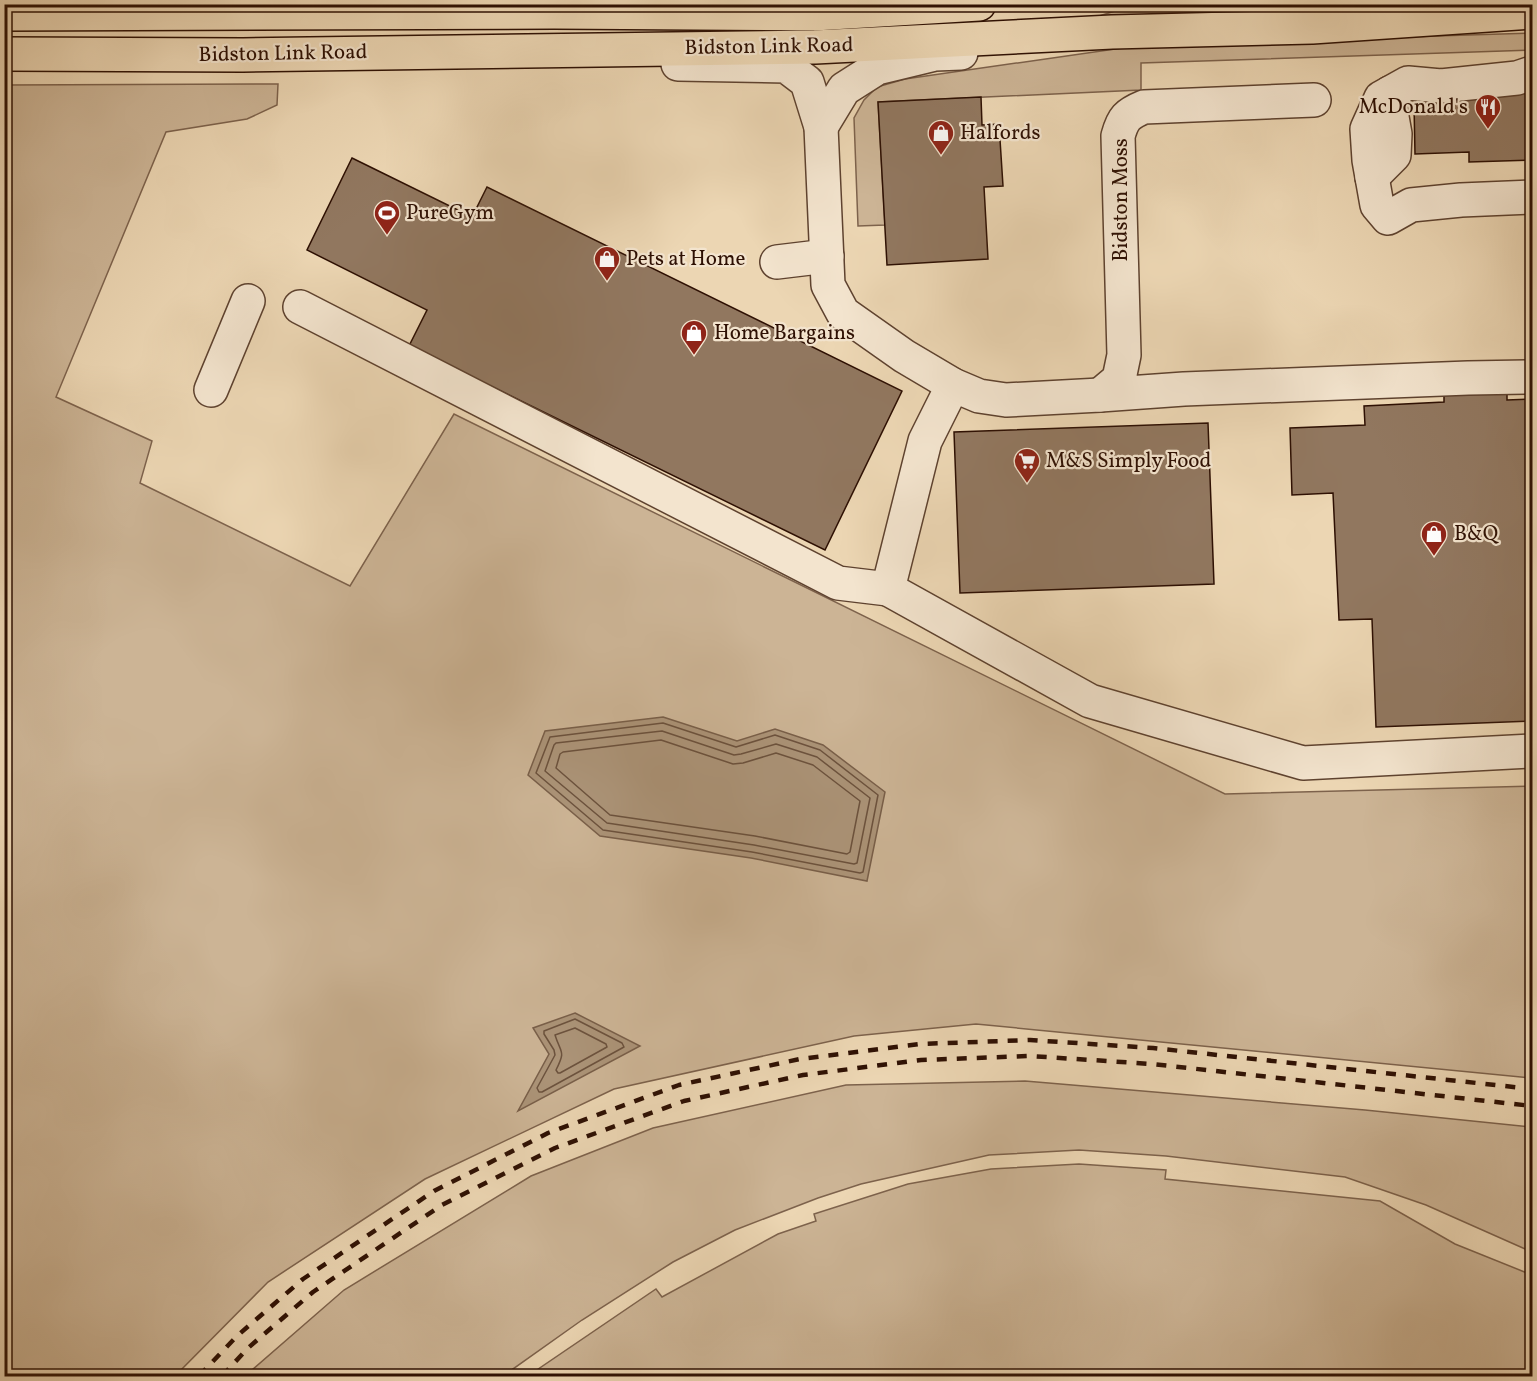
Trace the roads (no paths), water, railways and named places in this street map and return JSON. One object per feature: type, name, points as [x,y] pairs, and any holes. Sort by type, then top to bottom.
[{"type":"main road","name":"Bidston Link Road","points":[[4,14],[555,8],[814,14],[979,4]]},
{"type":"main road","name":"Bidston Link Road","points":[[4,54],[243,55],[815,47],[1112,32],[1312,27],[1533,12]]},
{"type":"street","points":[[822,127],[844,89],[877,68],[935,54],[970,52],[997,38]]},
{"type":"street","points":[[623,50],[655,64],[786,66],[807,82],[822,127],[828,285],[843,313],[904,356],[952,385],[979,396],[1006,400],[1220,388],[1533,377]]},
{"type":"street","points":[[1533,73],[1517,78],[1441,86],[1408,83],[1381,98],[1367,129],[1369,160],[1377,205],[1388,218],[1411,205],[1533,197]]},
{"type":"street","name":"Bidston Moss","points":[[1100,395],[1119,379],[1124,355],[1118,136],[1121,123],[1131,112],[1144,107],[1314,100]]},
{"type":"street","points":[[777,262],[827,256]]},
{"type":"street","points":[[211,390],[248,302]]},
{"type":"street","points":[[300,307],[838,583],[888,589],[1090,701],[1303,763],[1533,751]]},
{"type":"street","points":[[888,589],[925,441],[952,385]]},
{"type":"water","points":[[663,717],[737,741],[775,729],[823,745],[885,792],[867,881],[751,858],[600,836],[528,775],[545,731]]},
{"type":"water","points":[[575,1013],[640,1046],[518,1111],[549,1054],[533,1028]]},
{"type":"railway","points":[[199,1376],[237,1336],[303,1279],[434,1191],[548,1133],[679,1085],[800,1059],[920,1044],[1030,1040],[1153,1048],[1532,1089]]},
{"type":"railway","points":[[222,1376],[248,1348],[313,1292],[442,1205],[555,1148],[684,1101],[803,1075],[921,1060],[1030,1056],[1152,1064],[1532,1106]]},
{"type":"place","name":"McDonald's","points":[[1488,130]]},
{"type":"place","name":"Halfords","points":[[941,156]]},
{"type":"place","name":"PureGym","points":[[387,236]]},
{"type":"place","name":"Pets at Home","points":[[607,282]]},
{"type":"place","name":"Home Bargains","points":[[694,356]]},
{"type":"place","name":"M&S Simply Food","points":[[1027,484]]},
{"type":"place","name":"B&Q","points":[[1434,557]]}]
